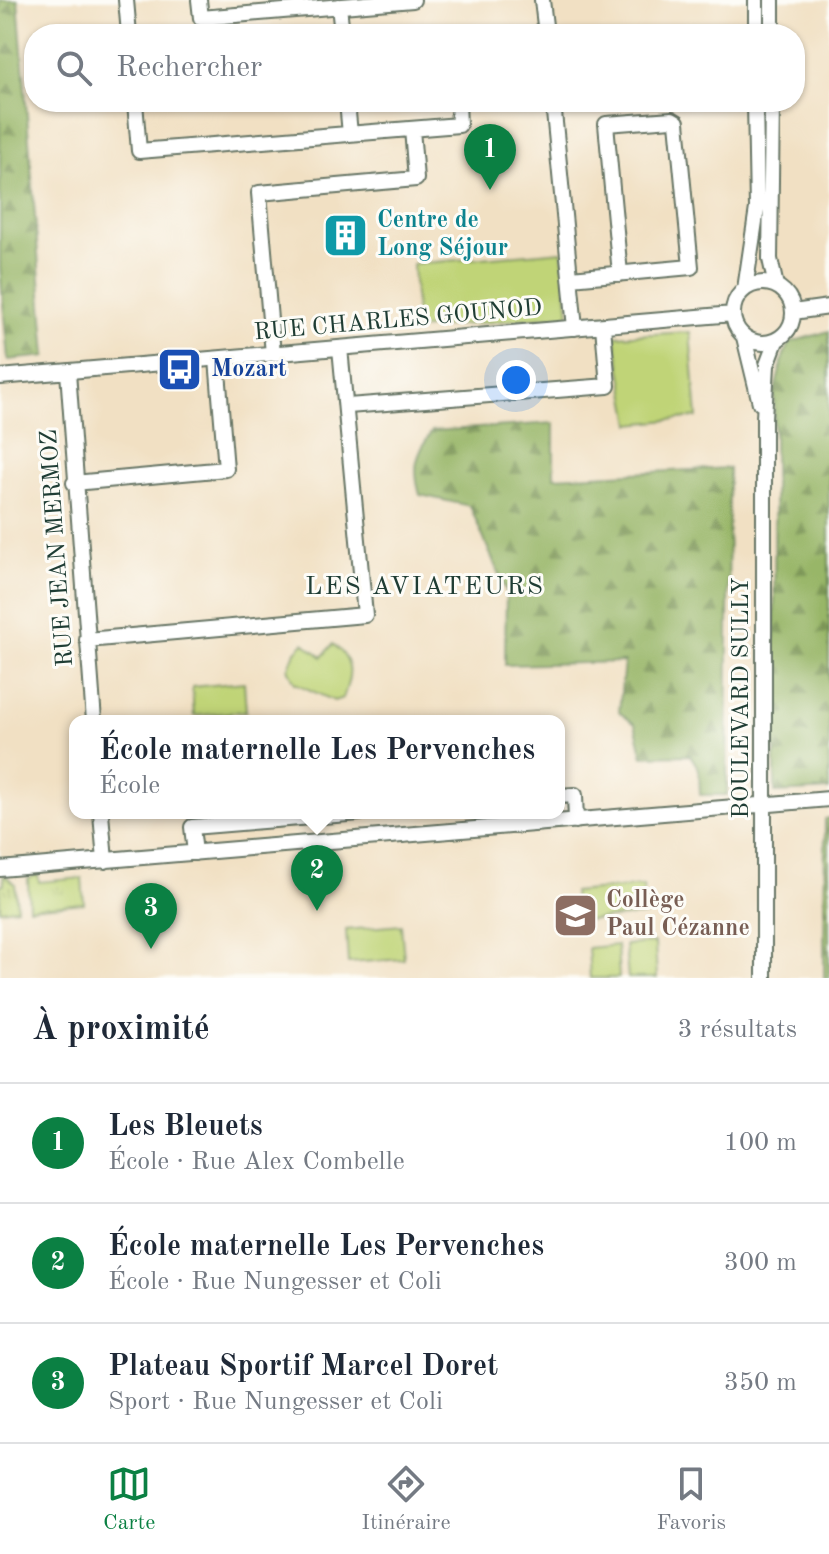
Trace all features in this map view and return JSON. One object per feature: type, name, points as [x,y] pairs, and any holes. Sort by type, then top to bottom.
[{"type":"street","points":[[126,0],[128,24]]},
{"type":"street","points":[[199,0],[201,18],[413,0]]},
{"type":"street","points":[[542,0],[545,24]]},
{"type":"street","points":[[756,0],[756,24]]},
{"type":"street","points":[[772,0],[772,24]]},
{"type":"street","points":[[339,6],[341,24]]},
{"type":"street","points":[[136,112],[139,151],[459,125],[458,112]]},
{"type":"street","points":[[348,112],[350,134]]},
{"type":"street","points":[[554,112],[575,328]]},
{"type":"street","points":[[755,112],[757,208],[745,289],[734,305],[733,314],[734,323],[744,337],[764,418]]},
{"type":"street","points":[[772,112],[770,259],[776,286]]},
{"type":"street","points":[[571,278],[620,274],[691,267],[677,122],[672,119],[606,124],[620,274]]},
{"type":"street","points":[[273,354],[259,193],[416,179],[412,129]]},
{"type":"street","points":[[745,289],[760,283],[776,286],[788,297],[793,312],[789,329],[776,341],[767,365],[764,418]]},
{"type":"street","points":[[793,312],[829,307]]},
{"type":"street","name":"RUE CHARLES GOUNOD","points":[[0,377],[733,314]]},
{"type":"street","points":[[348,406],[608,386],[603,326]]},
{"type":"street","points":[[744,337],[759,344],[776,341]]},
{"type":"street","points":[[87,640],[365,615],[348,406],[340,348]]},
{"type":"street","points":[[74,483],[226,469],[217,359]]},
{"type":"street","name":"RUE JEAN MERMOZ","points":[[68,372],[93,715]]},
{"type":"street","name":"BOULEVARD SULLY","points":[[764,418],[764,978]]},
{"type":"street","points":[[565,796],[575,795],[576,821]]},
{"type":"street","points":[[0,869],[829,799]]},
{"type":"street","points":[[102,819],[105,861]]},
{"type":"street","points":[[195,853],[192,827],[288,819]]},
{"type":"green space","points":[[0,0],[18,0],[24,112],[27,112],[46,356],[8,360],[0,268]]},
{"type":"green space","points":[[562,251],[569,315],[417,329],[413,264]]},
{"type":"green space","points":[[829,331],[829,790],[775,793],[774,394],[784,354],[791,342]]},
{"type":"green space","points":[[690,332],[697,417],[631,424],[615,336]]},
{"type":"green space","points":[[554,423],[554,477],[729,468],[727,795],[700,795],[699,769],[690,755],[643,756],[635,724],[619,712],[624,662],[505,665],[506,591],[470,506],[420,495],[417,462],[432,431]]},
{"type":"green space","points":[[304,643],[322,657],[333,644],[345,656],[349,675],[343,698],[334,701],[295,683],[288,669],[295,652]]},
{"type":"green space","points":[[244,682],[246,711],[194,715],[192,687]]},
{"type":"green space","points":[[829,818],[829,978],[824,978],[825,819]]},
{"type":"green space","points":[[38,874],[39,882],[82,878],[84,903],[29,908],[28,879]]},
{"type":"green space","points":[[5,875],[15,884],[17,908],[0,910],[0,885],[4,884]]},
{"type":"green space","points":[[643,886],[646,915],[576,921],[573,892]]},
{"type":"green space","points":[[401,925],[404,959],[348,963],[346,930]]},
{"type":"green space","points":[[655,943],[657,978],[628,978],[625,945]]},
{"type":"green space","points":[[617,945],[619,978],[590,978],[588,948]]},
{"type":"place","name":"Les Bleuets","points":[[490,190]]},
{"type":"place","name":"Centre de Long Séjour","points":[[346,235]]},
{"type":"place","name":"Mozart","points":[[180,370]]},
{"type":"place","name":"École maternelle Les Pervenches","points":[[317,911]]},
{"type":"place","name":"Collège Paul Cézanne","points":[[575,915]]},
{"type":"place","name":"Plateau Sportif Marcel Doret","points":[[151,949]]},
{"type":"district","name":"LES AVIATEURS","points":[[425,587]]}]
